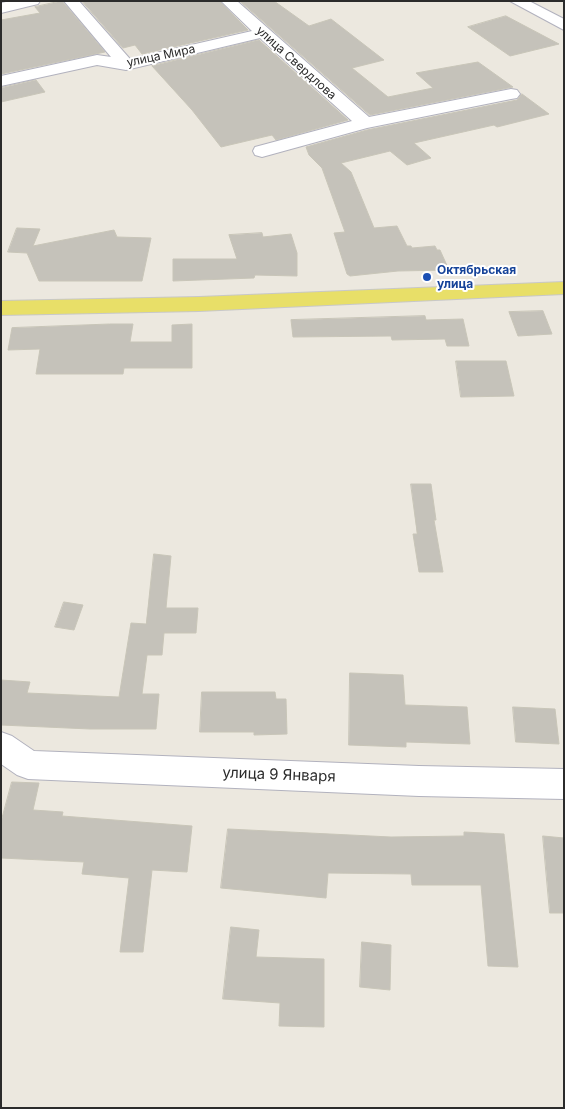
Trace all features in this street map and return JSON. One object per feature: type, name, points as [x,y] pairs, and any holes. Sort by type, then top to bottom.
[{"type":"main road","points":[[1,308],[199,304],[564,288]]},
{"type":"street","points":[[1,8],[34,1]]},
{"type":"street","points":[[71,1],[126,65]]},
{"type":"street","name":"улица Свердлова","points":[[228,1],[364,123]]},
{"type":"street","points":[[517,1],[564,26]]},
{"type":"street","name":"улица Мира","points":[[1,81],[97,60],[126,65],[262,33]]},
{"type":"street","points":[[262,150],[364,123],[511,94]]},
{"type":"street","name":"улица 9 Января","points":[[1,746],[28,765],[419,781],[564,784]]},
{"type":"building","points":[[62,1],[105,52],[1,74],[1,20],[40,13],[35,7]]},
{"type":"building","points":[[82,1],[219,1],[248,30],[142,54],[135,45],[123,48]]},
{"type":"building","points":[[240,1],[274,1],[309,26],[331,19],[384,60],[352,68],[388,97],[433,88],[416,73],[478,62],[513,87],[370,115]]},
{"type":"building","points":[[506,16],[559,44],[510,56],[468,27]]},
{"type":"building","points":[[259,40],[348,120],[276,140],[272,135],[221,147],[192,110],[152,66]]},
{"type":"building","points":[[36,80],[45,92],[1,102],[1,88]]},
{"type":"building","points":[[522,94],[549,114],[497,127],[494,125],[414,143],[431,158],[407,165],[390,151],[341,163],[351,172],[374,228],[397,226],[407,246],[412,248],[435,246],[437,250],[440,250],[449,270],[398,271],[350,276],[347,274],[334,233],[345,232],[322,168],[309,155],[306,147],[367,130],[517,100]]},
{"type":"building","points":[[17,228],[40,229],[33,246],[114,230],[117,237],[151,238],[142,281],[39,281],[27,253],[8,252]]},
{"type":"building","points":[[262,233],[263,237],[291,234],[297,253],[297,276],[255,275],[254,278],[173,281],[173,259],[237,259],[229,235]]},
{"type":"building","points":[[543,311],[552,334],[518,336],[509,312]]},
{"type":"building","points":[[425,316],[426,320],[463,319],[469,346],[447,346],[445,339],[392,340],[391,336],[293,337],[291,320]]},
{"type":"building","points":[[133,324],[130,342],[172,342],[172,325],[192,324],[192,368],[124,368],[123,374],[36,374],[40,349],[8,350],[12,328]]},
{"type":"building","points":[[456,361],[506,361],[514,396],[461,397]]},
{"type":"building","points":[[411,484],[431,484],[436,520],[434,520],[443,572],[419,572],[413,534],[417,534]]},
{"type":"building","points":[[154,554],[171,556],[166,608],[198,608],[196,633],[164,633],[162,655],[147,655],[142,694],[159,694],[156,729],[90,729],[1,725],[1,680],[30,682],[27,693],[119,697],[131,623],[146,624]]},
{"type":"building","points":[[64,602],[83,605],[74,630],[55,627]]},
{"type":"building","points":[[350,673],[403,675],[405,705],[467,707],[470,744],[406,742],[406,747],[349,745]]},
{"type":"building","points":[[202,692],[275,692],[276,699],[286,699],[287,734],[254,735],[254,732],[200,732]]},
{"type":"building","points":[[513,707],[555,709],[559,744],[516,742]]},
{"type":"building","points":[[12,782],[39,783],[33,810],[63,812],[62,816],[192,826],[187,872],[152,870],[143,952],[120,952],[129,878],[82,874],[84,862],[1,858],[1,822]]},
{"type":"building","points":[[228,829],[391,837],[464,836],[464,832],[504,834],[518,967],[488,966],[481,885],[412,885],[411,874],[328,873],[326,898],[221,888]]},
{"type":"building","points":[[543,836],[564,838],[564,913],[550,913]]},
{"type":"building","points":[[231,927],[259,930],[256,957],[324,959],[324,1027],[279,1026],[280,1003],[223,999]]},
{"type":"building","points":[[362,942],[391,945],[390,990],[360,987]]},
{"type":"place","name":"Октябрьская улица","points":[[427,277]]}]
